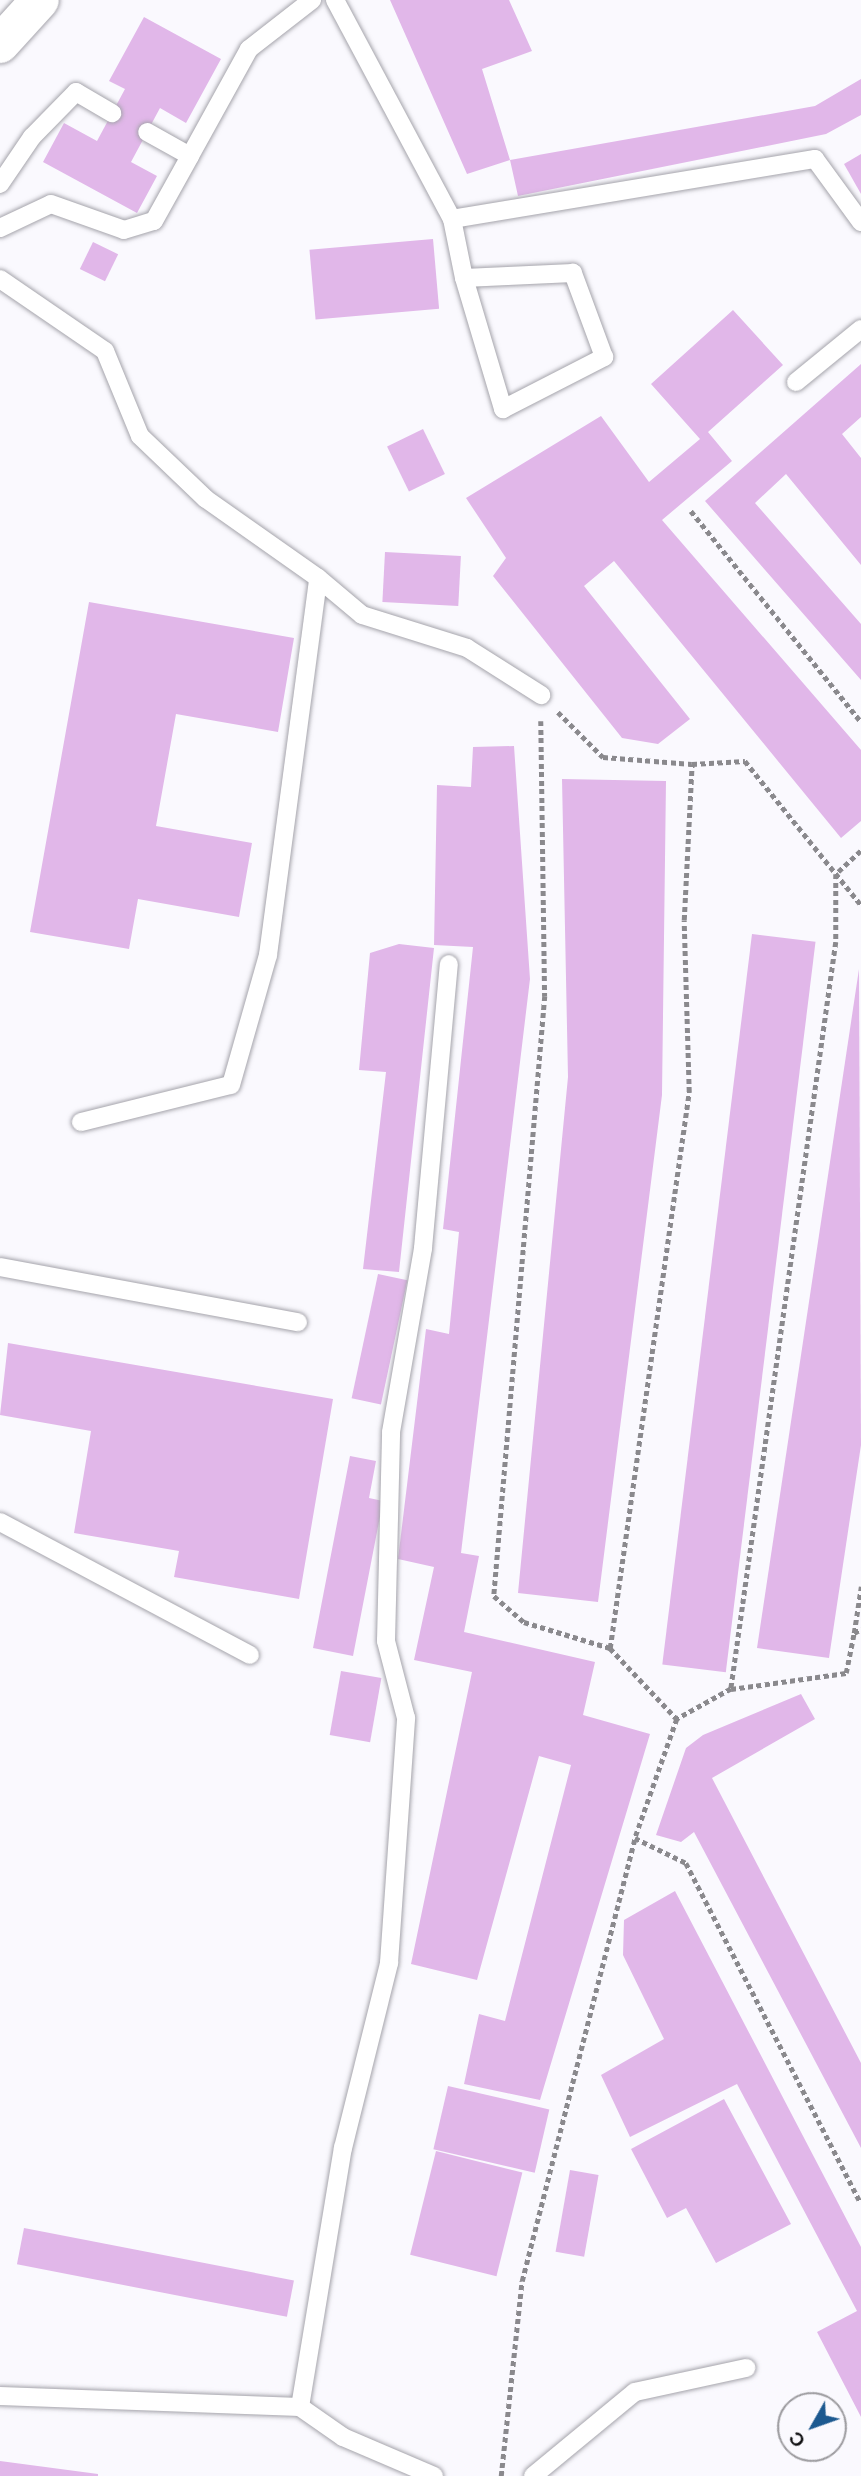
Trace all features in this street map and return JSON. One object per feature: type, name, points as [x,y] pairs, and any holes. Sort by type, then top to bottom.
[{"type":"main road","points":[[0,44],[40,0]]},
{"type":"lane","points":[[0,228],[51,204],[124,230],[154,220],[249,49],[312,0]]},
{"type":"lane","points":[[335,0],[452,219],[464,278],[503,410],[604,357],[573,272],[464,278]]},
{"type":"lane","points":[[0,184],[32,137],[76,92],[112,113]]},
{"type":"lane","points":[[147,132],[190,156]]},
{"type":"lane","points":[[452,219],[815,159],[861,222]]},
{"type":"lane","points":[[0,279],[105,351],[140,436],[205,499],[318,578],[362,615],[467,648],[541,695]]},
{"type":"lane","points":[[796,382],[861,329]]},
{"type":"lane","points":[[81,1122],[231,1085],[268,955],[318,578]]},
{"type":"lane","points":[[300,2407],[342,2148],[389,1963],[406,1718],[386,1641],[391,1432],[423,1248],[449,964]]},
{"type":"lane","points":[[0,1267],[298,1322]]},
{"type":"lane","points":[[0,1522],[250,1655]]},
{"type":"lane","points":[[533,2476],[635,2392],[746,2368]]},
{"type":"lane","points":[[0,2396],[300,2407],[342,2437],[434,2476]]},
{"type":"path","points":[[691,511],[861,722]]},
{"type":"path","points":[[541,695],[603,757],[692,764],[745,761],[861,905]]},
{"type":"path","points":[[541,695],[545,996],[494,1596],[524,1622],[610,1648],[677,1719]]},
{"type":"path","points":[[610,1648],[689,1092],[684,920],[692,764]]},
{"type":"path","points":[[731,1689],[836,942],[835,874],[861,851]]},
{"type":"path","points":[[501,2476],[522,2281],[635,1838],[677,1719],[731,1689],[846,1673],[861,1587]]},
{"type":"path","points":[[854,1633],[861,1629]]},
{"type":"path","points":[[635,1838],[686,1863],[861,2203]]},
{"type":"building","points":[[390,0],[509,0],[532,51],[482,69],[510,160],[467,174]]},
{"type":"building","points":[[144,17],[221,59],[186,123],[160,108],[131,162],[157,176],[137,213],[43,162],[64,123],[97,141],[125,89],[109,81]]},
{"type":"building","points":[[861,79],[861,115],[826,134],[518,196],[510,160],[815,106]]},
{"type":"building","points":[[861,154],[861,194],[844,164]]},
{"type":"building","points":[[433,239],[439,309],[316,320],[309,250]]},
{"type":"building","points":[[93,242],[118,254],[105,281],[80,269]]},
{"type":"building","points":[[733,310],[783,365],[708,432],[732,461],[662,520],[861,750],[861,821],[841,838],[614,561],[584,586],[690,719],[658,744],[622,738],[493,576],[506,558],[466,498],[601,416],[649,482],[700,439],[651,384]]},
{"type":"building","points":[[861,364],[861,417],[842,434],[861,458],[861,565],[786,474],[755,503],[861,624],[861,680],[705,501]]},
{"type":"building","points":[[423,429],[445,474],[409,491],[387,447]]},
{"type":"building","points":[[385,552],[461,556],[458,606],[382,602]]},
{"type":"building","points":[[89,602],[294,638],[278,732],[176,714],[156,826],[252,843],[239,917],[138,899],[129,949],[30,932]]},
{"type":"building","points":[[514,746],[530,979],[461,1553],[479,1556],[464,1632],[595,1662],[583,1715],[650,1734],[540,2100],[464,2084],[479,2014],[505,2021],[571,1765],[539,1756],[477,1980],[411,1964],[472,1672],[414,1660],[434,1567],[398,1559],[426,1329],[449,1334],[459,1232],[443,1229],[473,947],[434,945],[437,785],[471,787],[473,747]]},
{"type":"building","points":[[562,779],[666,781],[662,1095],[598,1602],[518,1593],[568,1077]]},
{"type":"building","points":[[752,934],[816,942],[726,1672],[662,1665]]},
{"type":"building","points":[[399,944],[434,948],[399,1272],[363,1269],[386,1072],[359,1070],[370,953]]},
{"type":"building","points":[[859,969],[861,1445],[829,1658],[757,1648]]},
{"type":"building","points":[[378,1274],[407,1280],[381,1404],[352,1398]]},
{"type":"building","points":[[8,1343],[333,1399],[299,1599],[174,1577],[179,1551],[74,1533],[91,1431],[0,1415]]},
{"type":"building","points":[[350,1456],[376,1461],[369,1498],[383,1501],[353,1656],[313,1648]]},
{"type":"building","points":[[341,1671],[381,1678],[370,1742],[330,1735]]},
{"type":"building","points":[[801,1694],[815,1719],[712,1778],[861,2063],[861,2148],[694,1832],[681,1842],[656,1835],[686,1748],[703,1735]]},
{"type":"building","points":[[675,1891],[861,2247],[861,2417],[817,2332],[857,2311],[737,2084],[630,2137],[601,2075],[664,2039],[623,1955],[624,1920]]},
{"type":"building","points":[[448,2086],[549,2109],[535,2173],[433,2149]]},
{"type":"building","points":[[724,2099],[791,2224],[716,2263],[686,2208],[667,2218],[631,2149]]},
{"type":"building","points":[[436,2151],[522,2173],[496,2276],[410,2255]]},
{"type":"building","points":[[570,2170],[599,2175],[584,2257],[556,2252]]},
{"type":"building","points":[[24,2228],[294,2280],[287,2317],[17,2264]]},
{"type":"building","points":[[0,2461],[98,2474],[98,2476],[0,2476]]}]
